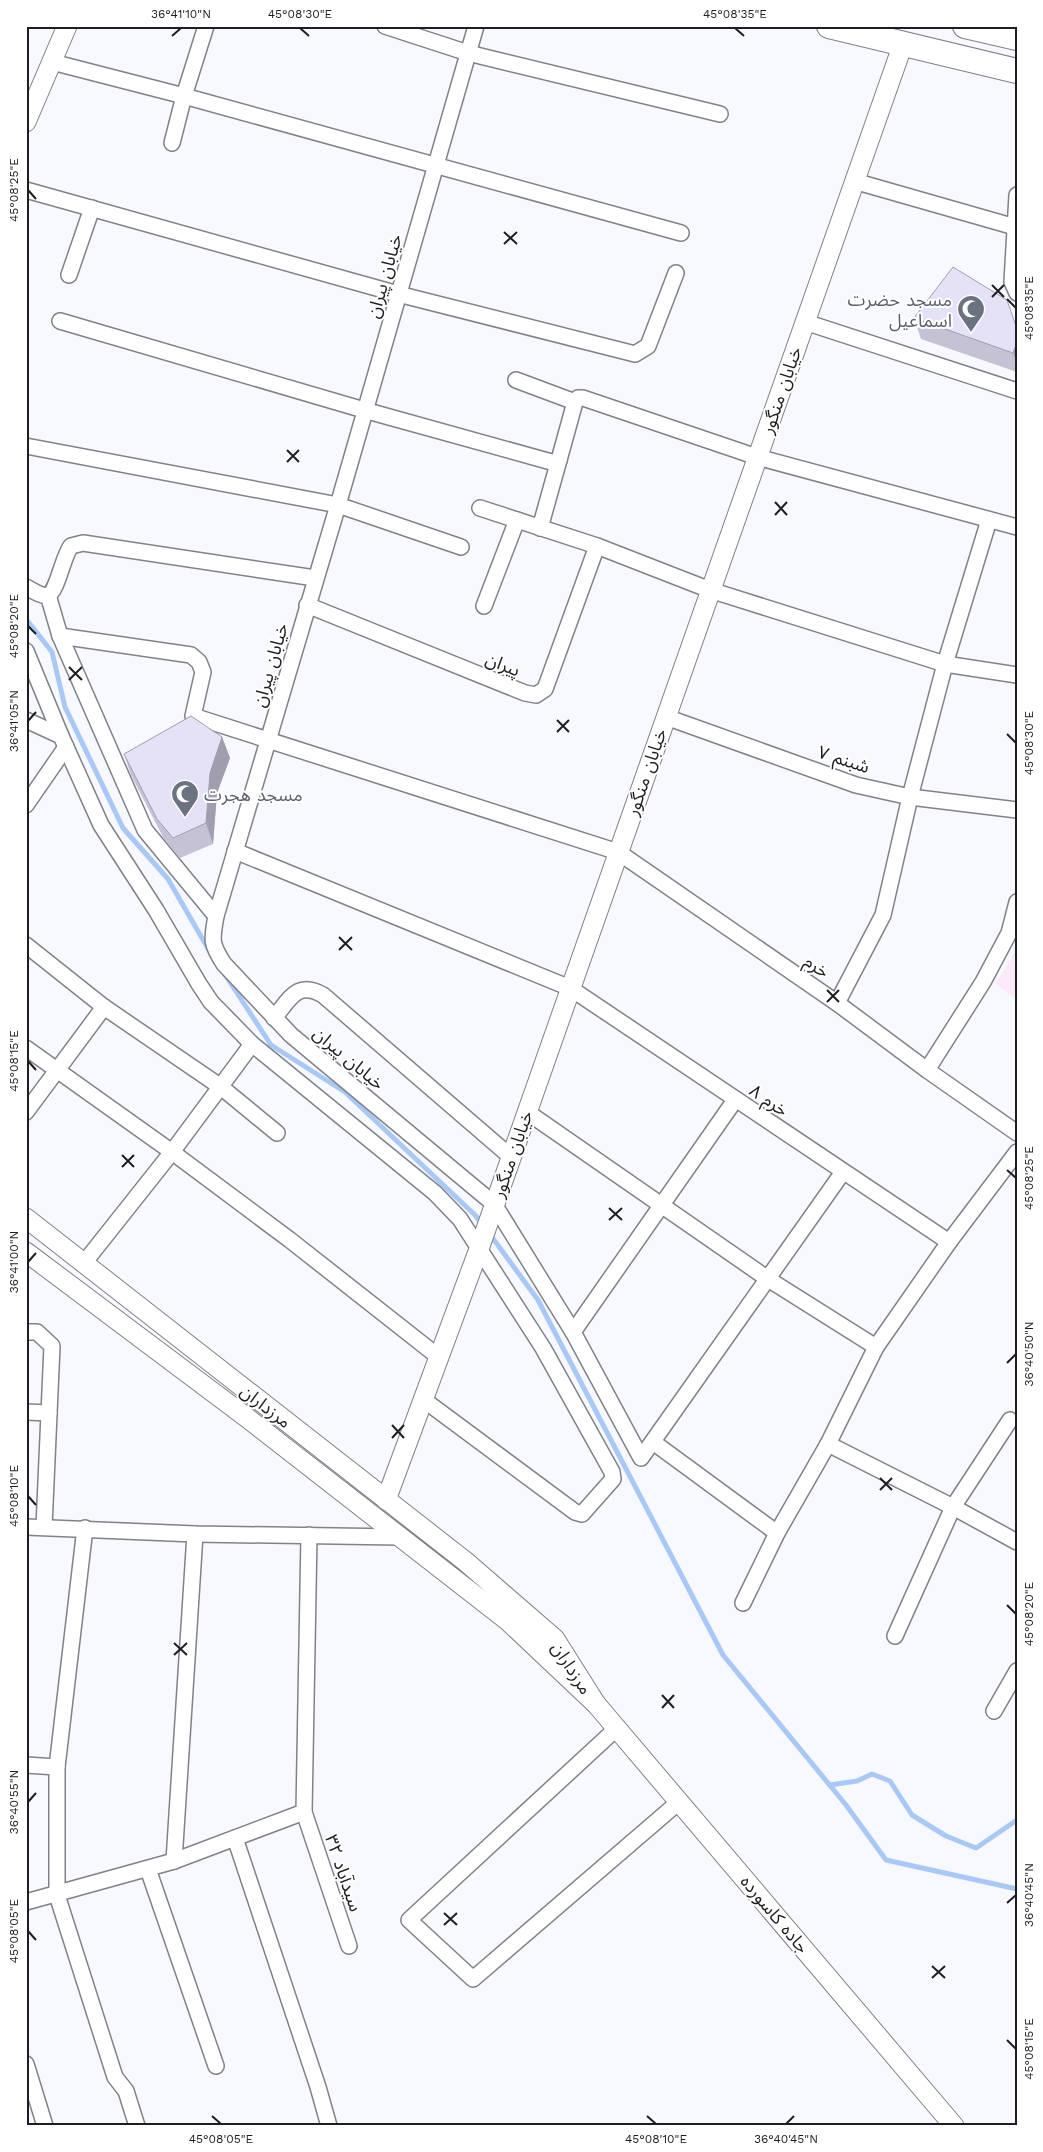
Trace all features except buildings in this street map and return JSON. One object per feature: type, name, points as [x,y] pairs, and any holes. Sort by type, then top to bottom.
[{"type":"main road","points":[[829,26],[1017,71]]},
{"type":"main road","points":[[965,26],[1017,38]]},
{"type":"street","points":[[26,122],[31,99],[52,62],[67,26]]},
{"type":"street","points":[[172,143],[184,96],[206,26]]},
{"type":"street","points":[[385,26],[468,53],[720,114]]},
{"type":"street","name":"خیابان پیران","points":[[476,26],[338,505],[216,916],[212,941],[216,952],[224,964],[274,1018],[494,1204],[573,1332],[641,1458],[653,1442]]},
{"type":"street","name":"خیابان منگور","points":[[386,1500],[479,1249],[903,44]]},
{"type":"street","points":[[52,62],[184,96],[681,233]]},
{"type":"street","points":[[854,181],[1015,227]]},
{"type":"street","points":[[26,190],[398,294],[635,354],[648,346],[676,272]]},
{"type":"street","points":[[1017,195],[1012,282],[1017,293]]},
{"type":"street","points":[[69,275],[92,208]]},
{"type":"street","points":[[60,321],[364,410],[555,463],[559,460]]},
{"type":"street","points":[[805,322],[1017,391]]},
{"type":"street","points":[[516,380],[575,402]]},
{"type":"street","points":[[540,528],[575,402],[578,398],[583,398],[757,457],[1017,527]]},
{"type":"street","points":[[26,446],[338,505],[462,547]]},
{"type":"street","points":[[480,508],[597,546],[710,590],[945,664],[1017,675]]},
{"type":"street","points":[[484,606],[517,520]]},
{"type":"street","points":[[837,1003],[883,915],[910,796],[945,664],[989,520]]},
{"type":"street","points":[[26,587],[42,595],[48,595],[54,591],[66,552],[70,546],[82,543],[315,578]]},
{"type":"street","name":"پیران","points":[[307,605],[525,694],[536,695],[545,689],[597,546]]},
{"type":"street","points":[[48,595],[60,636],[145,830],[216,916]]},
{"type":"street","name":"خرم","points":[[60,636],[191,655],[199,662],[203,672],[193,716],[618,852],[837,1003],[927,1070],[1017,1133]]},
{"type":"street","points":[[26,651],[101,825],[156,910],[199,984],[227,1020],[252,1044],[434,1193],[460,1219],[543,1348],[612,1472],[613,1479],[588,1509],[582,1514],[575,1512],[424,1400]]},
{"type":"street","name":"شبنم ۷","points":[[666,717],[856,785],[910,796],[1017,810]]},
{"type":"street","points":[[26,720],[64,742]]},
{"type":"street","points":[[26,804],[64,742]]},
{"type":"street","name":"خرم ۸","points":[[235,851],[570,988],[948,1242]]},
{"type":"street","points":[[927,1070],[983,982],[1008,934],[1017,902]]},
{"type":"street","points":[[26,945],[104,1007],[221,1088],[277,1133]]},
{"type":"street","points":[[274,1018],[293,995],[302,989],[312,989],[323,995],[511,1156]]},
{"type":"street","points":[[26,1112],[104,1007]]},
{"type":"street","points":[[84,1263],[172,1152],[252,1044]]},
{"type":"street","points":[[26,1048],[172,1152],[290,1240],[440,1358]]},
{"type":"street","points":[[573,1332],[735,1100]]},
{"type":"street","points":[[527,1112],[768,1279],[876,1347]]},
{"type":"street","points":[[743,1603],[777,1533],[828,1444],[876,1347],[948,1242],[1017,1152]]},
{"type":"street","points":[[777,1533],[653,1442],[843,1172]]},
{"type":"street","name":"مرزداران","points":[[26,1218],[464,1561],[555,1639],[596,1704]]},
{"type":"street","name":"مرزداران","points":[[26,1252],[246,1417],[508,1621],[596,1704]]},
{"type":"street","points":[[26,1332],[36,1332],[52,1346],[44,1527]]},
{"type":"street","points":[[26,1412],[49,1413]]},
{"type":"street","points":[[895,1636],[953,1507],[1010,1420]]},
{"type":"street","points":[[828,1444],[953,1507],[1017,1542]]},
{"type":"street","points":[[26,1527],[195,1534],[310,1534],[400,1537]]},
{"type":"street","points":[[85,1528],[58,1767],[57,1895],[115,2077],[126,2092],[137,2126]]},
{"type":"street","points":[[174,1861],[195,1534]]},
{"type":"street","name":"سیدآباد ۳۲","points":[[310,1534],[304,1812],[349,1946]]},
{"type":"street","points":[[994,1711],[1017,1671]]},
{"type":"street","name":"جاده کاسورده","points":[[596,1704],[954,2126]]},
{"type":"street","points":[[617,1728],[409,1920],[473,1979],[680,1801]]},
{"type":"street","points":[[26,1764],[58,1767]]},
{"type":"street","points":[[26,1902],[57,1895],[174,1861],[304,1812]]},
{"type":"street","points":[[235,1838],[318,2087],[329,2126]]},
{"type":"street","points":[[148,1869],[216,2066]]},
{"type":"street","points":[[26,2064],[45,2126]]},
{"type":"shaded area","points":[[1017,948],[1017,1000],[996,984]]},
{"type":"waterway","points":[[26,619],[52,652],[65,707],[123,828],[168,879],[210,952]]},
{"type":"waterway","points":[[224,973],[271,1045],[345,1092],[475,1215],[482,1224]]},
{"type":"waterway","points":[[489,1233],[538,1300],[723,1655],[846,1805],[886,1860],[1017,1889]]},
{"type":"waterway","points":[[830,1785],[857,1781],[872,1774],[890,1781],[912,1815],[946,1836],[976,1848],[1017,1820]]},
{"type":"place","name":"مسجد حضرت اسماعیل","points":[[971,333]]},
{"type":"place","name":"مسجد هجرت","points":[[185,818]]}]
